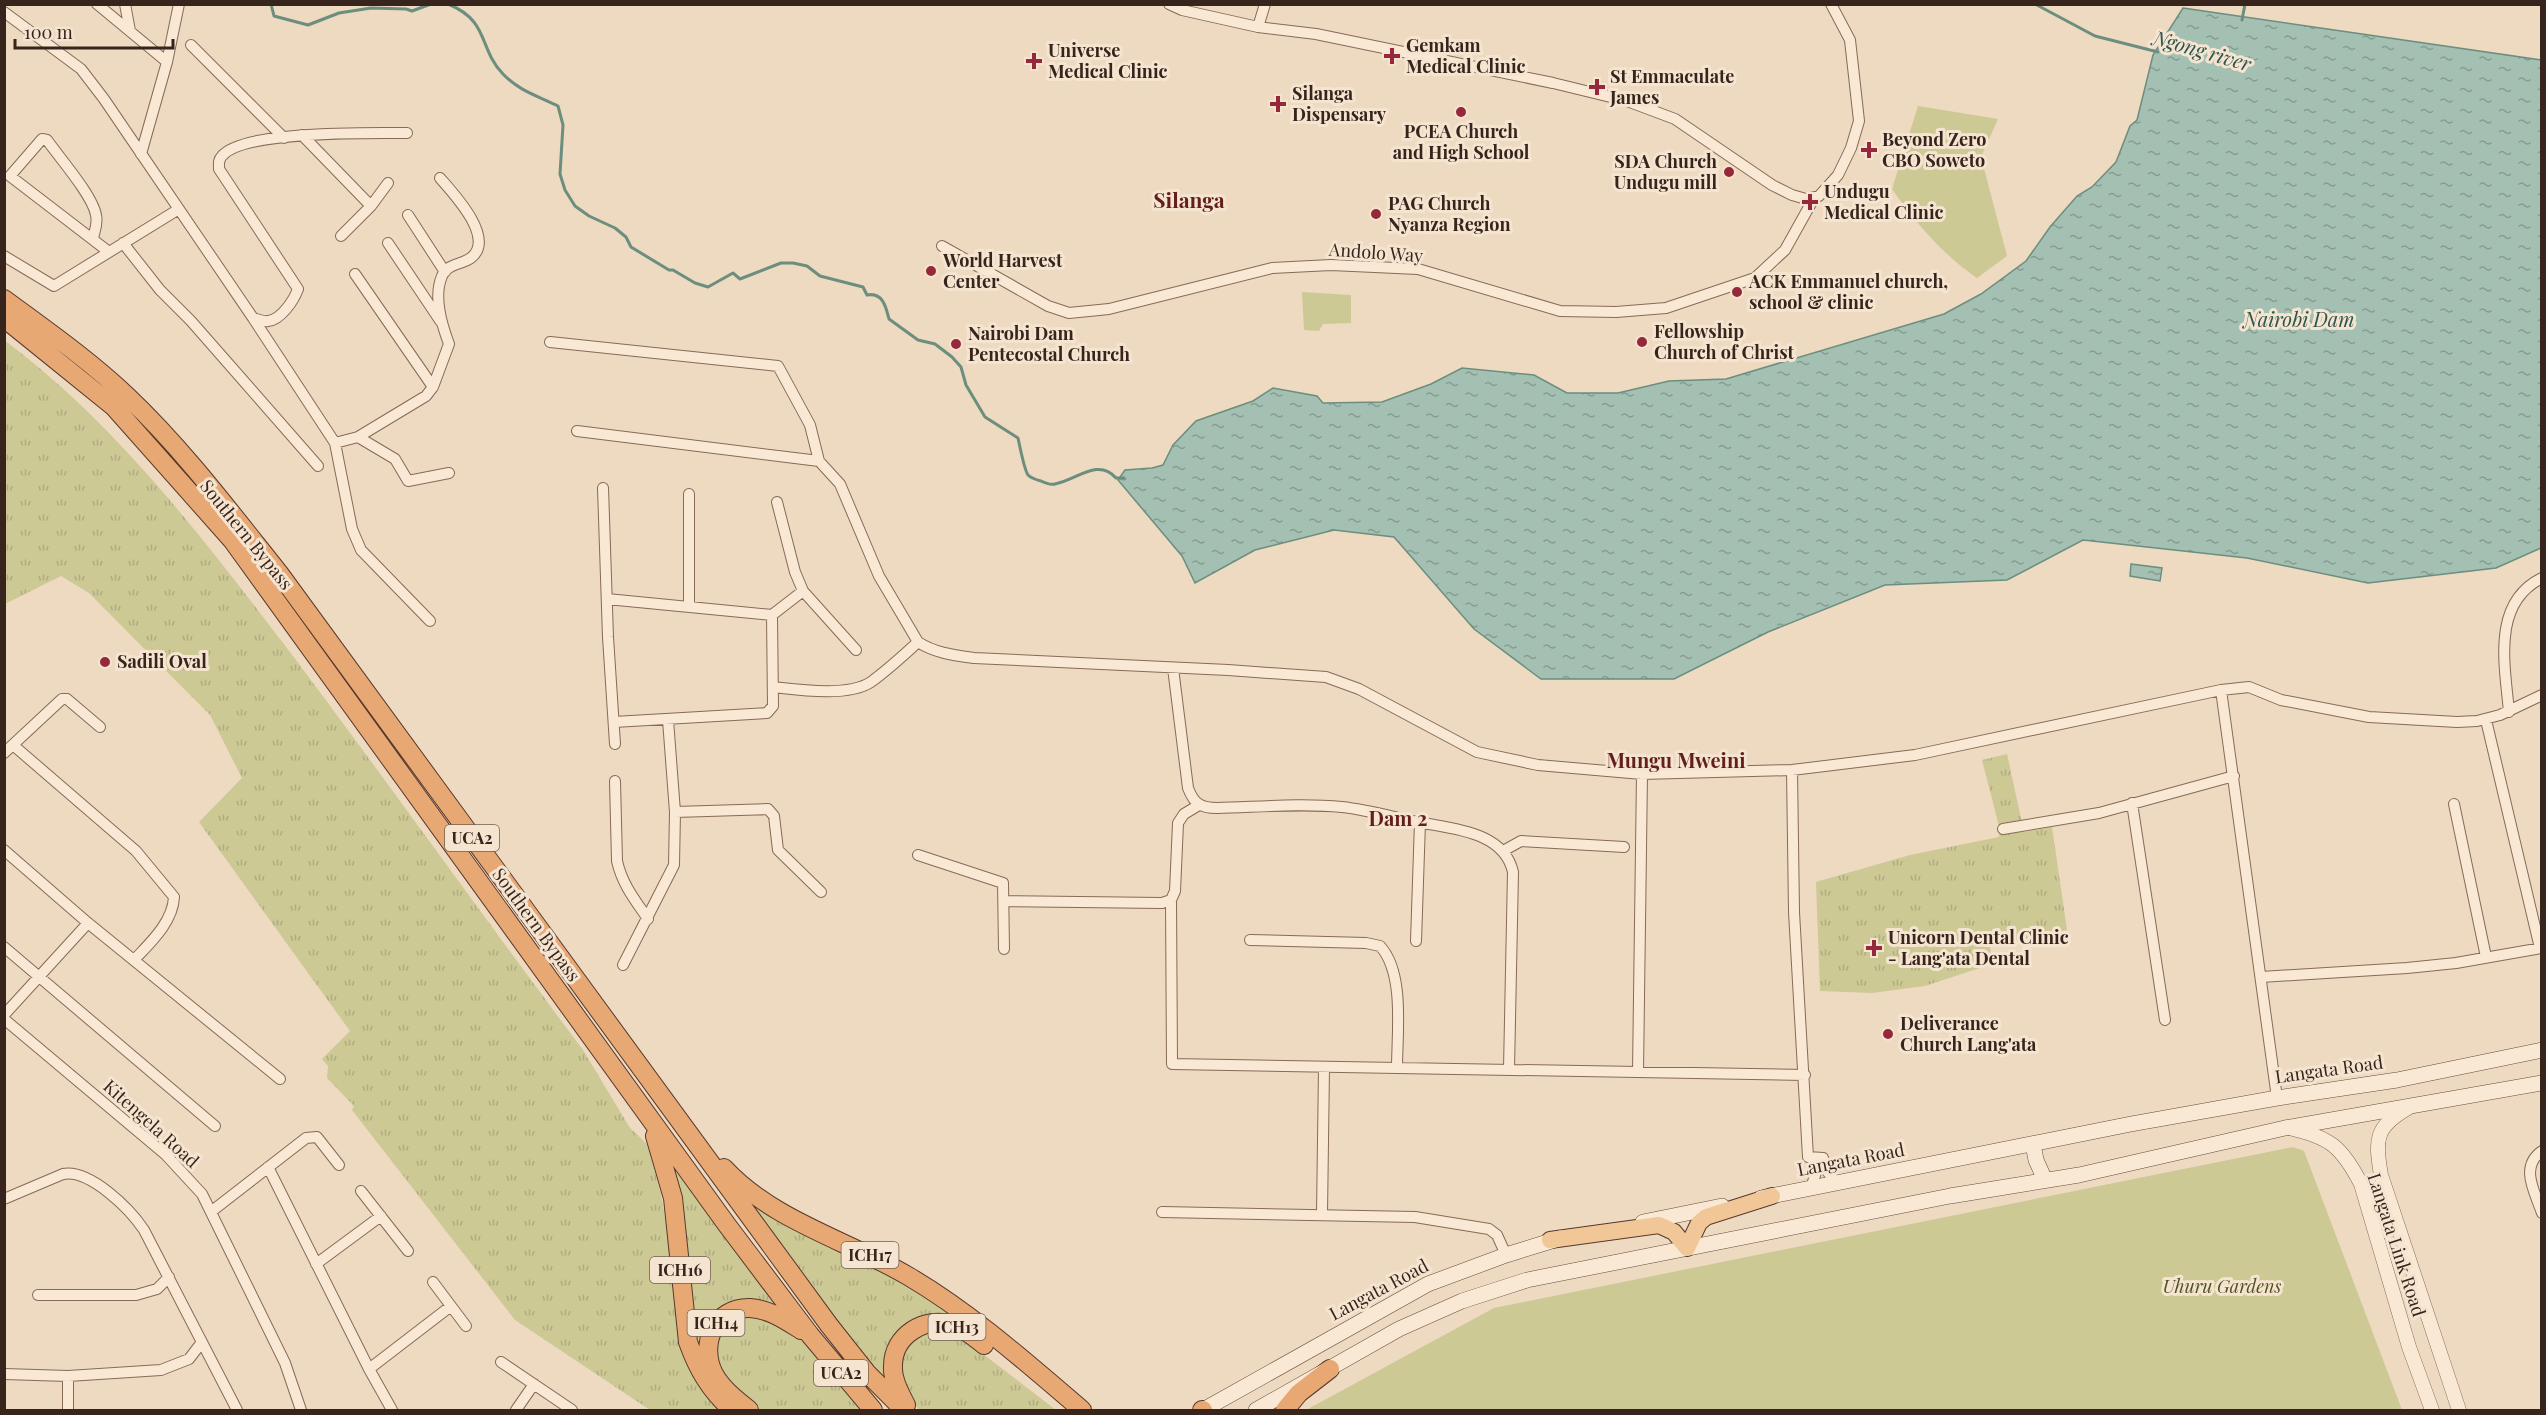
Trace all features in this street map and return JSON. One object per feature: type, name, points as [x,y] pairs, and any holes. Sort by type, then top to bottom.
[{"type":"highway","name":"Southern Bypass","points":[[4,299],[62,341],[127,396],[172,444],[242,527],[279,573],[662,1100],[829,1325],[867,1373],[904,1410]]},
{"type":"highway","name":"Southern Bypass","points":[[4,318],[114,407],[232,540],[649,1118],[810,1335],[873,1410]]},
{"type":"highway","name":"ICH17","points":[[662,1100],[710,1154],[750,1193],[768,1205],[870,1255],[929,1288],[969,1317],[1082,1410]]},
{"type":"highway","name":"ICH16","points":[[649,1118],[673,1198],[680,1256],[683,1316],[688,1342],[695,1362],[709,1387],[732,1410]]},
{"type":"highway","name":"ICH14","points":[[749,1410],[727,1391],[710,1366],[707,1350],[708,1338],[718,1321],[738,1309],[763,1310],[780,1317],[810,1335]]},
{"type":"highway","name":"ICH13","points":[[909,1410],[893,1374],[897,1347],[904,1336],[916,1328],[940,1323],[952,1324],[967,1331],[1065,1410]]},
{"type":"highway","points":[[1285,1410],[1299,1393],[1330,1369]]},
{"type":"main road","name":"Langata Road","points":[[1203,1410],[1428,1284],[1550,1240],[2033,1144],[2277,1098],[2397,1080],[2541,1050]]},
{"type":"main road","points":[[1256,1410],[1400,1329],[1462,1301],[1527,1280],[1950,1196],[2079,1175],[2285,1128],[2541,1083]]},
{"type":"main road","points":[[2033,1144],[2036,1160],[2045,1180]]},
{"type":"main road","points":[[1687,1248],[1699,1223],[1706,1217],[1772,1196]]},
{"type":"main road","points":[[1550,1240],[1659,1226],[1674,1232],[1687,1248]]},
{"type":"street","points":[[97,4],[166,62]]},
{"type":"street","points":[[125,4],[130,31]]},
{"type":"street","points":[[141,154],[179,4]]},
{"type":"street","points":[[1169,4],[1182,10],[1258,27],[1316,34],[1627,101],[1675,119],[1784,192],[1799,198],[1814,198]]},
{"type":"street","points":[[1258,27],[1265,4]]},
{"type":"street","name":"Andolo Way","points":[[942,246],[1047,306],[1069,313],[1108,309],[1272,268],[1331,265],[1418,269],[1560,311],[1616,312],[1666,308],[1755,278],[1785,250],[1814,198],[1832,183],[1842,167],[1856,136],[1858,121],[1850,40],[1831,4]]},
{"type":"street","points":[[4,12],[81,69],[141,154],[335,443],[352,529],[361,550],[430,621]]},
{"type":"street","points":[[190,45],[284,138]]},
{"type":"street","points":[[253,318],[267,322],[275,319],[294,300],[298,289],[219,169],[219,161],[230,150],[244,144],[302,135],[338,132],[407,133]]},
{"type":"street","points":[[302,135],[371,206]]},
{"type":"street","points":[[93,238],[97,225],[92,202],[47,140],[42,139],[10,176],[109,252]]},
{"type":"street","points":[[440,178],[474,222],[479,234],[478,248],[472,257],[451,266],[442,275],[439,290],[441,322]]},
{"type":"street","points":[[341,236],[371,206],[388,183]]},
{"type":"street","points":[[4,256],[54,286],[179,209]]},
{"type":"street","points":[[408,215],[446,272]]},
{"type":"street","points":[[123,243],[160,290],[191,321],[318,466]]},
{"type":"street","points":[[335,443],[358,437],[426,396],[433,387],[449,344],[441,322],[388,243]]},
{"type":"street","points":[[355,274],[433,387]]},
{"type":"street","points":[[550,342],[778,366],[810,425],[819,461],[840,484],[879,576],[918,642],[938,652],[974,658],[1326,677],[1359,689],[1477,752],[1538,765],[1641,774],[1792,770],[1915,755],[2221,690],[2250,687],[2281,700],[2376,718],[2457,722],[2486,720],[2509,712],[2541,695]]},
{"type":"street","points":[[578,431],[819,461]]},
{"type":"street","points":[[358,437],[395,459],[408,480],[449,472]]},
{"type":"street","points":[[603,488],[615,744]]},
{"type":"street","points":[[689,494],[689,606]]},
{"type":"street","points":[[777,502],[795,572],[803,591],[856,650]]},
{"type":"street","points":[[2509,712],[2504,639],[2507,622],[2511,608],[2521,593],[2541,578]]},
{"type":"street","points":[[607,599],[772,615],[803,591]]},
{"type":"street","points":[[614,722],[762,715],[773,705],[772,615]]},
{"type":"street","points":[[774,687],[802,690],[855,688],[870,682],[918,642]]},
{"type":"street","points":[[1173,669],[1188,788],[1194,801],[1204,808],[1340,807],[1466,831],[1491,842],[1503,851],[1513,872],[1509,1069]]},
{"type":"street","points":[[2221,690],[2277,1098]]},
{"type":"street","points":[[4,753],[62,699],[67,699],[100,727]]},
{"type":"street","points":[[623,965],[674,865],[675,812],[668,720]]},
{"type":"street","points":[[2261,977],[2407,968],[2541,948],[2486,720]]},
{"type":"street","points":[[13,745],[136,851],[174,897],[174,910],[151,942],[134,960]]},
{"type":"street","points":[[1792,770],[1794,912],[1808,1157]]},
{"type":"street","points":[[1638,1072],[1641,774]]},
{"type":"street","points":[[2003,829],[2099,813],[2234,776]]},
{"type":"street","points":[[615,781],[617,861],[623,882],[648,919]]},
{"type":"street","points":[[2132,803],[2165,1020]]},
{"type":"street","points":[[2454,804],[2486,957]]},
{"type":"street","points":[[1199,805],[1184,814],[1178,823],[1175,891],[1171,900],[1172,1064],[1509,1069],[1551,1072],[1805,1074]]},
{"type":"street","points":[[675,812],[768,809],[774,816],[778,850],[820,892]]},
{"type":"street","points":[[1416,941],[1420,822]]},
{"type":"street","points":[[1503,851],[1510,845],[1521,841],[1624,848]]},
{"type":"street","points":[[4,850],[87,923],[280,1078]]},
{"type":"street","points":[[918,855],[1000,880],[1005,886],[1004,949]]},
{"type":"street","points":[[1005,901],[1161,903],[1171,900]]},
{"type":"street","points":[[4,1017],[87,923]]},
{"type":"street","points":[[1250,940],[1366,943],[1380,946],[1392,964],[1396,985],[1396,1068]]},
{"type":"street","points":[[4,947],[215,1126]]},
{"type":"street","name":"Kitengela Road","points":[[4,1017],[166,1155],[202,1194],[285,1364],[301,1410]]},
{"type":"street","points":[[1322,1214],[1324,1068]]},
{"type":"street","name":"Langata Link Road","points":[[2413,1106],[2394,1116],[2381,1130],[2377,1146],[2381,1175],[2458,1410]]},
{"type":"street","name":"Langata Link Road","points":[[2285,1128],[2326,1139],[2348,1159],[2361,1184],[2409,1347],[2432,1410]]},
{"type":"street","points":[[212,1211],[302,1140],[310,1137],[319,1139],[339,1165]]},
{"type":"street","points":[[2541,1151],[2534,1156],[2528,1173],[2541,1213]]},
{"type":"street","points":[[1808,1157],[1823,1158],[1827,1171],[1836,1183]]},
{"type":"street","points":[[1808,1157],[1819,1159],[1811,1188]]},
{"type":"street","points":[[268,1167],[369,1369],[392,1410]]},
{"type":"street","points":[[4,1199],[72,1172],[89,1178],[137,1220],[237,1410]]},
{"type":"street","points":[[361,1191],[408,1251]]},
{"type":"street","points":[[1162,1212],[1415,1217],[1482,1227],[1497,1234],[1506,1255]]},
{"type":"street","points":[[316,1264],[381,1216]]},
{"type":"street","points":[[38,1295],[136,1295],[158,1289],[169,1277]]},
{"type":"street","points":[[433,1282],[466,1326]]},
{"type":"street","points":[[369,1369],[451,1306]]},
{"type":"street","points":[[4,1374],[68,1376],[161,1370],[189,1359],[202,1342]]},
{"type":"street","points":[[501,1362],[572,1410]]},
{"type":"street","points":[[68,1376],[68,1410]]},
{"type":"street","points":[[516,1410],[534,1384]]},
{"type":"green space","points":[[1918,106],[1998,119],[1981,157],[2007,256],[1977,278],[1952,259],[1930,237],[1892,189]]},
{"type":"green space","points":[[1302,292],[1351,295],[1351,323],[1323,324],[1319,331],[1304,330]]},
{"type":"green space","points":[[4,340],[85,409],[158,486],[192,526],[327,702],[583,1050],[630,1128],[647,1144],[661,1194],[673,1260],[676,1320],[684,1355],[709,1400],[720,1410],[650,1410],[515,1320],[352,1110],[354,1106],[327,1078],[328,1066],[322,1059],[350,1031],[199,822],[242,778],[210,715],[89,593],[61,576],[5,604]]},
{"type":"green space","points":[[2007,754],[2024,832],[2052,827],[2067,930],[1990,946],[1992,964],[1925,986],[1872,993],[1820,991],[1816,882],[1910,855],[1999,837],[2000,830],[1982,760]]},
{"type":"green space","points":[[662,1141],[792,1320],[719,1309],[705,1367],[694,1333]]},
{"type":"green space","name":"Uhuru Gardens","points":[[2293,1147],[2304,1151],[2402,1410],[1306,1410],[1494,1308]]},
{"type":"green space","points":[[734,1182],[895,1274],[955,1317],[922,1319],[888,1384],[777,1246]]},
{"type":"green space","points":[[738,1314],[757,1314],[786,1328],[831,1369],[867,1410],[760,1410],[749,1404],[717,1366],[714,1346],[721,1326]]},
{"type":"green space","points":[[939,1330],[961,1337],[1056,1410],[919,1410],[908,1392],[902,1370],[902,1359],[910,1341],[920,1334]]},
{"type":"water","name":"Nairobi Dam","points":[[2183,8],[2541,60],[2541,548],[2496,568],[2368,583],[2247,558],[2083,540],[2007,580],[1885,585],[1768,632],[1674,679],[1541,679],[1474,629],[1394,537],[1334,530],[1255,550],[1195,583],[1182,556],[1118,480],[1125,470],[1163,465],[1173,445],[1196,421],[1253,401],[1273,388],[1317,396],[1323,403],[1382,402],[1431,384],[1462,368],[1534,375],[1567,393],[1618,393],[1669,381],[1726,379],[1944,314],[1981,294],[2026,261],[2050,227],[2077,196],[2092,187],[2116,162],[2130,126],[2137,120],[2153,55]]},
{"type":"water","points":[[2131,564],[2162,568],[2160,581],[2130,576]]},
{"type":"waterway","points":[[271,4],[274,16],[308,25],[339,13],[371,8],[412,11],[431,4]]},
{"type":"waterway","points":[[448,4],[471,18],[495,64],[509,80],[529,93],[558,106],[563,125],[560,174],[565,190],[575,206],[589,216],[615,228],[626,237],[631,247],[669,270],[708,287],[733,273],[740,279],[781,263],[807,266],[820,276],[863,287],[867,295],[877,296],[883,301],[889,319],[918,340],[935,344],[961,367],[966,385],[985,417],[1018,438],[1029,476],[1053,484],[1086,472],[1102,470],[1116,478],[1124,478]]},
{"type":"waterway","name":"Ngong river","points":[[2035,4],[2095,36],[2158,52]]},
{"type":"waterway","points":[[2242,20],[2245,4]]},
{"type":"place","name":"Gemkam Medical Clinic","points":[[1392,56]]},
{"type":"place","name":"Universe Medical Clinic","points":[[1034,61]]},
{"type":"place","name":"St Emmaculate James","points":[[1597,87]]},
{"type":"place","name":"Silanga Dispensary","points":[[1278,104]]},
{"type":"place","name":"PCEA Church and High School","points":[[1461,112]]},
{"type":"place","name":"Beyond Zero CBO Soweto","points":[[1869,150]]},
{"type":"place","name":"SDA Church Undugu mill","points":[[1729,172]]},
{"type":"place","name":"Undugu Medical Clinic","points":[[1810,202]]},
{"type":"place","name":"PAG Church Nyanza Region","points":[[1376,214]]},
{"type":"place","name":"World Harvest Center","points":[[931,271]]},
{"type":"place","name":"ACK Emmanuel church, school & clinic","points":[[1737,292]]},
{"type":"place","name":"Fellowship Church of Christ","points":[[1642,342]]},
{"type":"place","name":"Nairobi Dam Pentecostal Church","points":[[956,344]]},
{"type":"place","name":"Sadili Oval","points":[[105,662]]},
{"type":"place","name":"Unicorn Dental Clinic - Lang'ata Dental","points":[[1874,948]]},
{"type":"place","name":"Deliverance Church Lang'ata","points":[[1888,1034]]},
{"type":"district","name":"Silanga","points":[[1189,201]]},
{"type":"district","name":"Mungu Mweini","points":[[1676,761]]},
{"type":"district","name":"Dam 2","points":[[1398,819]]}]
